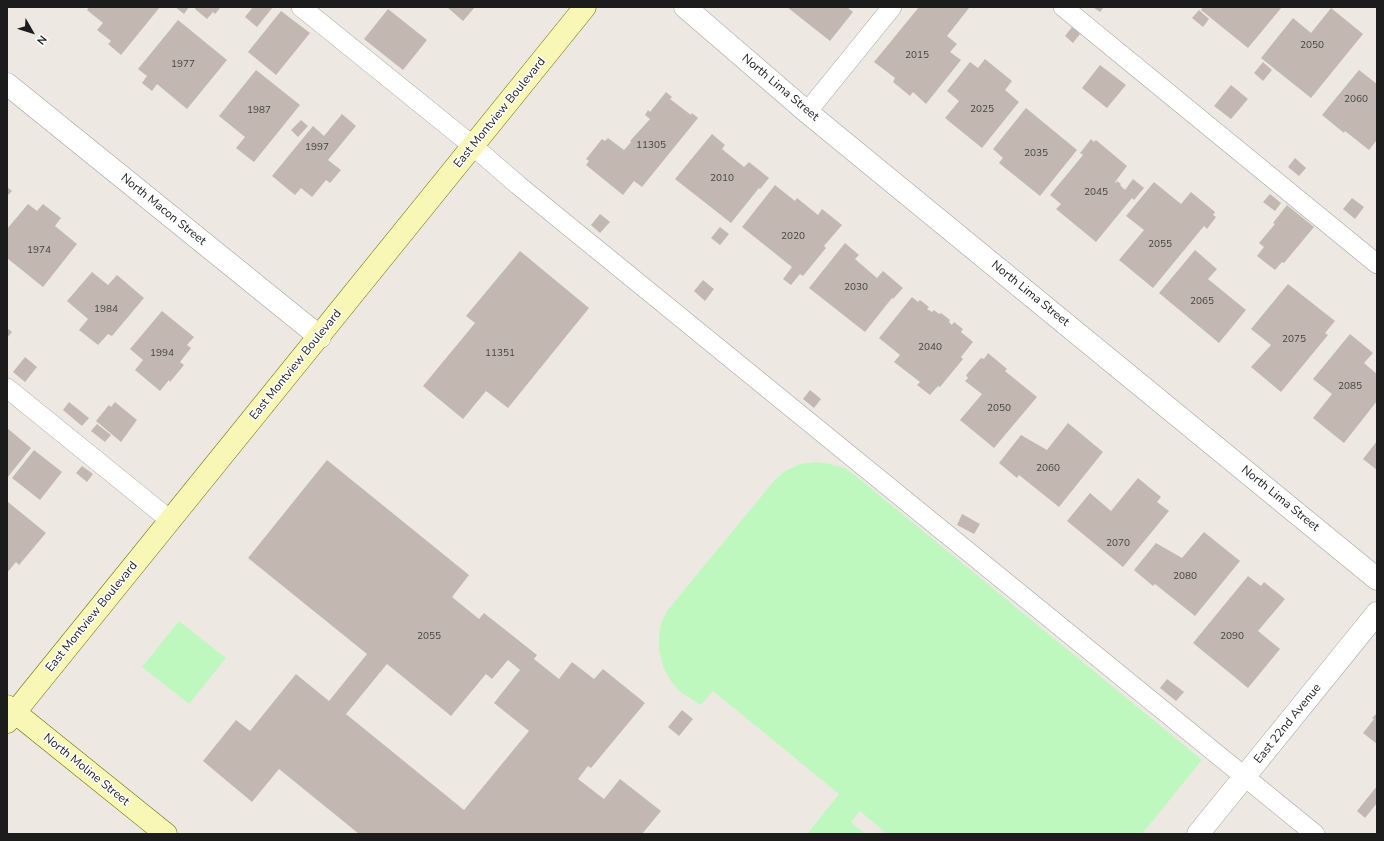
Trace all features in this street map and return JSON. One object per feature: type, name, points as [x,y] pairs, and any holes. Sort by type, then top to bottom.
[{"type":"main road","name":"East Montview Boulevard","points":[[10,714],[320,337],[585,7]]},
{"type":"main road","name":"North Moline Street","points":[[10,714],[166,834]]},
{"type":"street","name":"North Lima Street","points":[[685,7],[807,112],[1377,579]]},
{"type":"street","name":"North Macon Street","points":[[7,84],[320,337]]},
{"type":"street","name":"East 22nd Avenue","points":[[1198,834],[1377,613]]},
{"type":"lane","points":[[301,7],[474,146],[518,185],[1315,834]]},
{"type":"lane","points":[[807,112],[892,7]]},
{"type":"lane","points":[[1063,7],[1377,264]]},
{"type":"lane","points":[[7,388],[170,520]]},
{"type":"green space","points":[[816,462],[844,468],[856,476],[1202,760],[1142,834],[887,834],[860,811],[851,822],[865,834],[807,834],[839,794],[713,691],[701,705],[680,692],[670,680],[663,666],[659,650],[661,623],[667,611],[773,482],[785,471],[800,464]]},
{"type":"green space","points":[[179,621],[226,658],[189,704],[142,667]]},
{"type":"building","points":[[89,7],[160,7],[121,55],[108,44],[111,41],[97,30],[103,23],[87,10]]},
{"type":"building","points":[[175,7],[189,7],[184,14]]},
{"type":"building","points":[[196,7],[221,7],[215,14],[213,12],[207,19],[195,9]]},
{"type":"building","points":[[253,7],[273,7],[257,27],[245,17]]},
{"type":"building","points":[[447,7],[475,7],[463,21]]},
{"type":"building","points":[[787,7],[847,7],[853,12],[830,41]]},
{"type":"building","points":[[919,7],[969,8],[947,36],[957,44],[950,52],[961,60],[926,104],[913,92],[910,96],[893,82],[895,78],[874,62]]},
{"type":"building","points":[[1093,7],[1104,7],[1100,12]]},
{"type":"building","points":[[1203,7],[1282,7],[1248,48],[1201,10]]},
{"type":"building","points":[[1331,8],[1363,34],[1311,98],[1261,58],[1293,18],[1311,33]]},
{"type":"building","points":[[388,9],[427,40],[403,70],[364,39]]},
{"type":"building","points":[[1199,10],[1209,19],[1203,27],[1192,18]]},
{"type":"building","points":[[281,11],[310,33],[276,75],[248,52]]},
{"type":"building","points":[[178,20],[227,60],[187,109],[157,84],[152,91],[142,83],[147,76],[138,69]]},
{"type":"building","points":[[1072,27],[1080,34],[1073,43],[1065,36]]},
{"type":"building","points":[[985,59],[1012,81],[1005,90],[1019,102],[982,148],[945,118],[959,101],[947,91],[970,62],[978,68]]},
{"type":"building","points":[[1263,62],[1272,70],[1263,81],[1254,73]]},
{"type":"building","points":[[1100,65],[1126,85],[1107,108],[1082,88]]},
{"type":"building","points":[[256,70],[300,105],[254,162],[236,148],[245,137],[219,116]]},
{"type":"building","points":[[1359,70],[1377,84],[1377,142],[1376,141],[1369,150],[1345,131],[1344,133],[1322,115]]},
{"type":"building","points":[[1231,85],[1248,99],[1231,119],[1214,106]]},
{"type":"building","points":[[666,92],[672,97],[670,99],[691,115],[692,113],[698,118],[642,187],[634,181],[623,195],[586,165],[589,161],[586,159],[602,139],[605,141],[608,138],[624,150],[650,119],[645,115],[648,110],[650,112]]},
{"type":"building","points":[[1026,108],[1077,150],[1040,196],[999,163],[1003,158],[993,149]]},
{"type":"building","points":[[342,114],[356,126],[328,160],[341,170],[330,183],[326,180],[312,197],[301,188],[295,195],[272,176],[313,126],[324,136]]},
{"type":"building","points":[[301,120],[308,126],[298,137],[291,130]]},
{"type":"building","points":[[712,134],[725,145],[722,149],[744,167],[749,162],[769,178],[731,223],[675,179]]},
{"type":"building","points":[[1091,139],[1094,142],[1096,140],[1127,166],[1115,182],[1116,183],[1117,181],[1121,184],[1120,185],[1125,190],[1133,179],[1144,188],[1134,200],[1132,198],[1096,242],[1056,209],[1061,204],[1050,195],[1083,155],[1080,153]]},
{"type":"building","points":[[1295,158],[1306,168],[1299,176],[1288,167]]},
{"type":"building","points":[[1154,182],[1181,204],[1191,192],[1215,212],[1213,215],[1216,217],[1207,229],[1204,226],[1153,288],[1119,260],[1144,230],[1126,216]]},
{"type":"building","points":[[775,185],[795,201],[797,198],[818,215],[822,209],[842,225],[824,246],[826,248],[803,276],[800,274],[791,285],[783,279],[792,267],[742,227]]},
{"type":"building","points":[[7,187],[12,191],[7,196]]},
{"type":"building","points":[[1270,194],[1281,203],[1275,211],[1263,202]]},
{"type":"building","points":[[1352,198],[1364,207],[1355,219],[1343,209]]},
{"type":"building","points":[[28,204],[37,211],[43,204],[61,218],[55,226],[77,244],[43,287],[7,258],[7,229]]},
{"type":"building","points":[[1287,205],[1314,227],[1284,263],[1282,262],[1275,270],[1257,256],[1264,247],[1259,243],[1275,224],[1273,223]]},
{"type":"building","points":[[600,214],[610,222],[600,233],[591,225]]},
{"type":"building","points":[[720,227],[729,234],[720,245],[711,238]]},
{"type":"building","points":[[845,243],[859,255],[855,259],[877,278],[883,271],[903,288],[893,299],[892,298],[865,332],[809,288]]},
{"type":"building","points":[[1195,250],[1217,269],[1208,279],[1246,310],[1219,343],[1159,293]]},
{"type":"building","points":[[520,251],[589,308],[508,408],[486,391],[463,419],[423,386],[475,323],[466,316]]},
{"type":"building","points":[[92,272],[108,285],[117,275],[144,298],[112,336],[108,334],[98,345],[79,330],[88,319],[67,301]]},
{"type":"building","points":[[703,280],[714,289],[705,301],[694,291]]},
{"type":"building","points":[[1288,284],[1335,321],[1325,333],[1328,335],[1281,392],[1251,367],[1271,345],[1251,329]]},
{"type":"building","points":[[912,297],[918,302],[920,300],[929,307],[927,309],[932,312],[934,310],[939,314],[941,313],[950,320],[949,322],[952,325],[954,322],[963,329],[961,332],[973,342],[961,357],[963,359],[940,387],[938,386],[930,395],[917,385],[920,382],[894,362],[900,355],[879,338]]},
{"type":"building","points":[[162,311],[194,337],[187,345],[191,348],[180,362],[184,365],[170,382],[169,380],[160,391],[135,370],[143,360],[130,349]]},
{"type":"building","points":[[7,328],[12,332],[7,338]]},
{"type":"building","points":[[1350,334],[1373,353],[1364,363],[1377,374],[1377,401],[1344,443],[1313,418],[1332,394],[1313,379]]},
{"type":"building","points":[[988,353],[1007,369],[1005,371],[1037,397],[994,448],[960,420],[982,394],[965,381],[968,378],[966,375],[981,358],[984,359]]},
{"type":"building","points":[[25,357],[37,367],[25,382],[13,372]]},
{"type":"building","points":[[810,390],[821,399],[814,408],[803,399]]},
{"type":"building","points":[[69,402],[89,418],[82,426],[63,410]]},
{"type":"building","points":[[115,402],[137,420],[121,442],[96,421],[109,405],[111,407]]},
{"type":"building","points":[[1068,423],[1103,452],[1059,507],[1019,475],[1017,478],[999,463],[1021,435],[1047,450]]},
{"type":"building","points":[[97,424],[111,435],[105,442],[91,431]]},
{"type":"building","points":[[7,428],[31,448],[7,478]]},
{"type":"building","points":[[1377,441],[1377,470],[1363,459]]},
{"type":"building","points":[[34,450],[62,472],[40,500],[12,478]]},
{"type":"building","points":[[327,460],[469,575],[452,597],[479,619],[484,613],[537,655],[534,659],[559,679],[572,662],[594,679],[603,669],[645,703],[591,768],[588,766],[578,779],[604,799],[620,779],[661,811],[642,834],[359,834],[279,769],[252,802],[203,761],[236,720],[250,731],[296,674],[329,701],[367,654],[248,558]],"holes":[[[508,660],[520,670],[494,703],[529,731],[464,810],[346,714],[387,664],[451,716],[486,674],[492,679]]]},
{"type":"building","points":[[82,466],[93,474],[87,482],[76,473]]},
{"type":"building","points":[[1138,478],[1161,497],[1157,502],[1169,511],[1123,567],[1067,521],[1090,493],[1111,511]]},
{"type":"building","points":[[8,502],[46,533],[19,565],[16,562],[7,573],[7,504]]},
{"type":"building","points":[[962,514],[980,524],[974,534],[957,525]]},
{"type":"building","points":[[1204,532],[1240,561],[1195,616],[1155,584],[1153,586],[1134,570],[1156,543],[1182,558]]},
{"type":"building","points":[[1248,576],[1261,586],[1264,582],[1285,599],[1258,631],[1280,649],[1248,688],[1193,643]]},
{"type":"building","points":[[1167,679],[1184,692],[1176,701],[1160,688]]},
{"type":"building","points":[[682,710],[693,719],[679,736],[668,727]]},
{"type":"building","points":[[1377,713],[1377,744],[1363,733],[1374,719],[1372,718]]},
{"type":"building","points":[[1377,786],[1377,803],[1365,818],[1357,811]]}]
